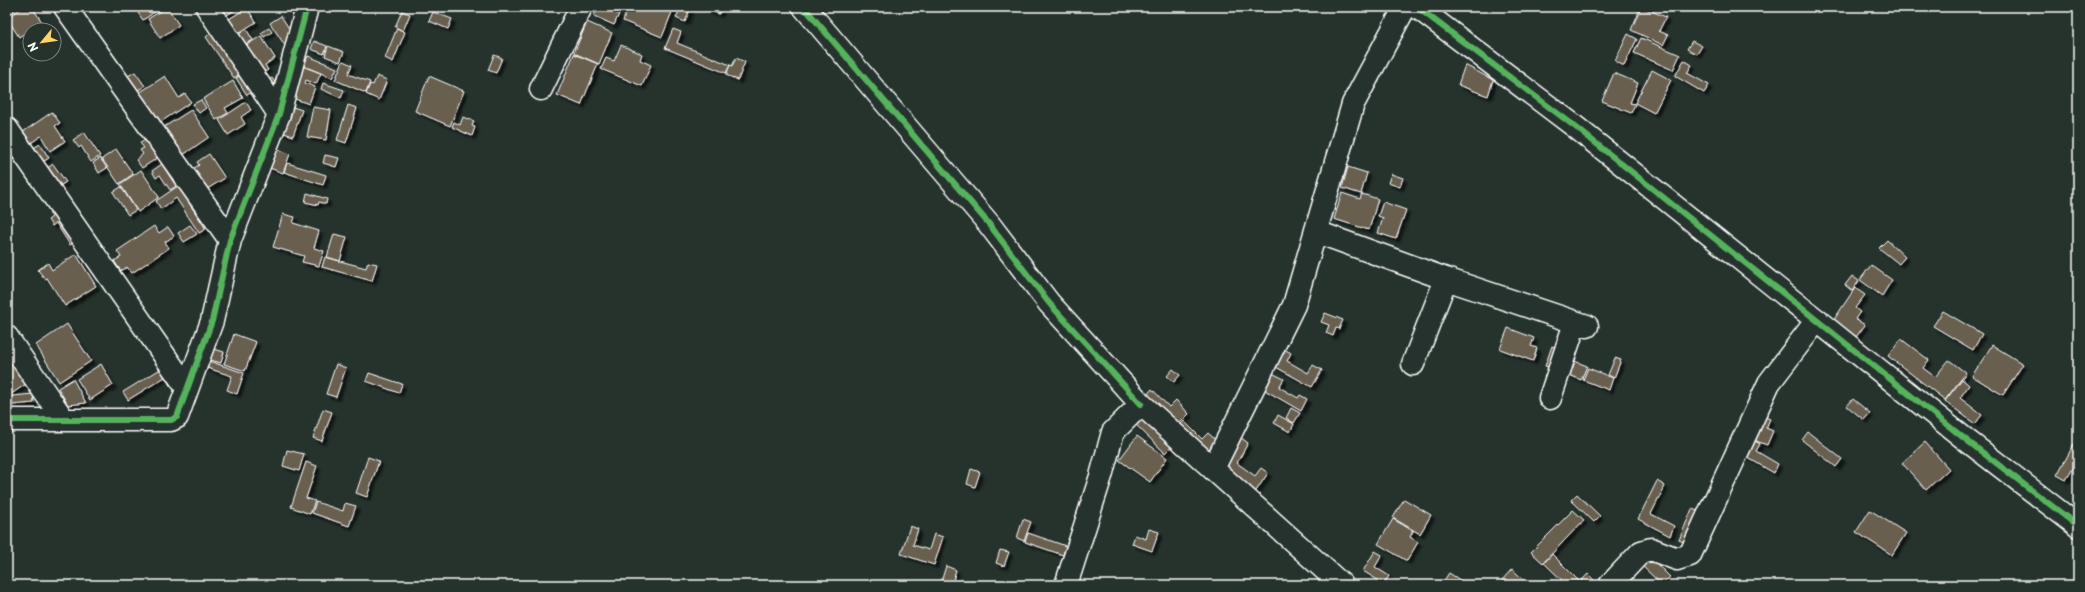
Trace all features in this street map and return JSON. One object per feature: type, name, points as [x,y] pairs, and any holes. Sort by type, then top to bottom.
[{"type":"street","points":[[65,7],[230,240]]},
{"type":"street","points":[[207,7],[279,114]]},
{"type":"street","points":[[7,420],[171,420],[181,411],[187,388],[212,321],[230,240],[279,114],[307,7]]},
{"type":"street","points":[[541,89],[581,7]]},
{"type":"street","points":[[804,7],[989,224],[1049,302],[1141,404],[1342,585]]},
{"type":"street","points":[[1213,469],[1294,305],[1317,232],[1353,104],[1405,7]]},
{"type":"street","points":[[1417,7],[1580,130],[1816,320],[2078,526]]},
{"type":"street","points":[[7,129],[187,388]]},
{"type":"street","points":[[1317,232],[1446,279],[1581,325],[1550,398]]},
{"type":"street","points":[[1413,364],[1446,279]]},
{"type":"street","points":[[1610,585],[1640,552],[1651,549],[1678,559],[1690,555],[1769,383],[1816,320]]},
{"type":"street","points":[[7,337],[63,419]]},
{"type":"street","points":[[1066,585],[1101,476],[1112,432],[1141,404]]},
{"type":"building","points":[[7,7],[19,7],[7,15]]},
{"type":"building","points":[[23,7],[38,7],[34,10],[42,22],[22,22],[22,35],[19,37],[7,18]]},
{"type":"building","points":[[134,7],[158,7],[159,9],[143,20]]},
{"type":"building","points":[[167,7],[179,25],[160,38],[148,19]]},
{"type":"building","points":[[217,7],[237,7],[238,8],[224,17]]},
{"type":"building","points":[[598,7],[619,14],[614,25],[594,16]]},
{"type":"building","points":[[634,7],[674,7],[662,37],[623,21],[627,10],[632,12]]},
{"type":"building","points":[[681,7],[691,7],[685,22],[676,18]]},
{"type":"building","points":[[701,7],[722,7],[719,14]]},
{"type":"building","points":[[1641,7],[1666,17],[1659,31],[1668,35],[1663,45],[1631,30]]},
{"type":"building","points":[[247,8],[256,22],[234,36],[224,22]]},
{"type":"building","points":[[402,11],[410,14],[403,31],[395,27]]},
{"type":"building","points":[[433,12],[452,19],[448,29],[429,21]]},
{"type":"building","points":[[281,16],[292,33],[286,47],[270,23]]},
{"type":"building","points":[[587,22],[612,33],[599,64],[574,53]]},
{"type":"building","points":[[269,28],[272,32],[264,37],[261,33]]},
{"type":"building","points":[[397,28],[405,32],[393,62],[385,58]]},
{"type":"building","points":[[246,29],[253,40],[241,47],[235,37]]},
{"type":"building","points":[[673,29],[681,32],[677,43],[730,65],[726,73],[665,48]]},
{"type":"building","points":[[214,30],[243,72],[234,78],[206,37]]},
{"type":"building","points":[[1628,34],[1637,39],[1624,66],[1615,61]]},
{"type":"building","points":[[261,36],[275,58],[265,65],[268,70],[260,75],[242,48]]},
{"type":"building","points":[[1641,38],[1680,55],[1673,70],[1634,53]]},
{"type":"building","points":[[314,41],[327,46],[324,54],[311,49]]},
{"type":"building","points":[[1692,41],[1702,46],[1697,54],[1687,49]]},
{"type":"building","points":[[621,45],[642,54],[640,60],[651,65],[642,86],[601,69],[606,58],[614,61]]},
{"type":"building","points":[[328,46],[344,52],[340,62],[325,56]]},
{"type":"building","points":[[574,54],[598,64],[581,105],[557,95]]},
{"type":"building","points":[[494,55],[502,58],[496,73],[488,70]]},
{"type":"building","points":[[308,56],[337,68],[332,78],[304,66]]},
{"type":"building","points":[[736,58],[745,62],[738,80],[726,75],[730,65],[732,66]]},
{"type":"building","points":[[1684,60],[1692,65],[1687,73],[1709,85],[1704,93],[1675,76]]},
{"type":"building","points":[[343,61],[352,65],[348,74],[370,82],[366,93],[335,80]]},
{"type":"building","points":[[299,65],[321,73],[316,84],[306,80],[305,83],[315,87],[309,104],[287,96]]},
{"type":"building","points":[[1465,65],[1493,80],[1488,96],[1458,85]]},
{"type":"building","points":[[1652,70],[1671,80],[1654,113],[1635,103]]},
{"type":"building","points":[[135,72],[145,86],[135,92],[126,77]]},
{"type":"building","points":[[245,73],[256,89],[247,95],[236,78]]},
{"type":"building","points":[[1614,73],[1638,83],[1630,103],[1635,104],[1631,113],[1602,101]]},
{"type":"building","points":[[165,76],[179,98],[185,94],[191,102],[159,123],[139,93]]},
{"type":"building","points":[[377,76],[387,80],[379,100],[366,94],[370,84],[373,85]]},
{"type":"building","points":[[429,76],[464,91],[450,126],[415,111]]},
{"type":"building","points":[[272,78],[278,87],[272,91],[266,82]]},
{"type":"building","points":[[233,81],[243,98],[225,108],[228,113],[216,120],[203,99]]},
{"type":"building","points":[[323,83],[344,90],[341,98],[321,89]]},
{"type":"building","points":[[201,100],[206,108],[199,113],[193,104]]},
{"type":"building","points":[[246,102],[251,110],[241,117],[245,124],[228,135],[219,120]]},
{"type":"building","points":[[287,105],[302,110],[293,136],[278,131]]},
{"type":"building","points":[[348,105],[357,108],[346,143],[337,140]]},
{"type":"building","points":[[313,107],[331,110],[326,140],[307,137]]},
{"type":"building","points":[[191,110],[209,137],[183,155],[164,127]]},
{"type":"building","points":[[52,112],[60,123],[55,126],[65,141],[50,151],[41,136],[31,143],[23,132]]},
{"type":"building","points":[[463,117],[474,121],[472,126],[475,127],[472,136],[452,127],[454,122],[460,125]]},
{"type":"building","points":[[84,132],[100,156],[91,162],[81,146],[79,148],[73,140]]},
{"type":"building","points":[[147,139],[159,157],[142,168],[136,160],[143,154],[140,150],[144,148],[140,143]]},
{"type":"building","points":[[40,144],[49,158],[41,163],[32,149]]},
{"type":"building","points":[[274,148],[290,154],[283,173],[267,167]]},
{"type":"building","points":[[116,149],[133,174],[119,184],[102,159]]},
{"type":"building","points":[[209,154],[225,178],[204,191],[191,170],[199,165],[197,162]]},
{"type":"building","points":[[325,155],[339,158],[336,167],[323,163]]},
{"type":"building","points":[[100,158],[107,168],[99,173],[93,163]]},
{"type":"building","points":[[287,163],[326,175],[323,185],[284,172]]},
{"type":"building","points":[[53,164],[66,182],[58,187],[46,169]]},
{"type":"building","points":[[162,164],[176,186],[170,190],[160,175],[156,178],[152,171]]},
{"type":"building","points":[[1348,167],[1367,173],[1361,194],[1342,188]]},
{"type":"building","points":[[141,170],[159,197],[138,212],[120,184]]},
{"type":"building","points":[[1391,174],[1403,178],[1400,187],[1388,183]]},
{"type":"building","points":[[178,186],[206,229],[199,233],[176,198],[161,209],[156,201]]},
{"type":"building","points":[[121,187],[136,210],[128,215],[113,192]]},
{"type":"building","points":[[307,193],[327,199],[326,204],[319,202],[318,205],[305,202]]},
{"type":"building","points":[[1342,193],[1360,199],[1362,194],[1378,199],[1369,230],[1334,219]]},
{"type":"building","points":[[1383,202],[1406,210],[1396,239],[1378,233],[1383,218],[1378,216]]},
{"type":"building","points":[[58,207],[79,239],[70,245],[56,223],[52,226],[48,220],[52,217],[49,213]]},
{"type":"building","points":[[283,214],[295,217],[293,223],[319,231],[314,248],[324,251],[319,266],[302,262],[304,256],[273,247]]},
{"type":"building","points":[[190,225],[197,234],[184,242],[178,233]]},
{"type":"building","points":[[154,226],[159,233],[168,227],[174,236],[165,242],[169,248],[132,273],[127,267],[121,271],[114,261],[121,257],[117,251]]},
{"type":"building","points":[[334,234],[347,237],[340,261],[327,257]]},
{"type":"building","points":[[1887,240],[1905,257],[1899,264],[1879,248]]},
{"type":"building","points":[[76,254],[96,286],[65,306],[47,278],[45,279],[38,270],[48,263],[52,270]]},
{"type":"building","points":[[325,257],[366,268],[368,262],[377,264],[372,281],[322,267]]},
{"type":"building","points":[[1871,265],[1892,280],[1882,296],[1860,280]]},
{"type":"building","points":[[1852,276],[1859,281],[1852,291],[1845,285]]},
{"type":"building","points":[[1855,288],[1865,295],[1855,308],[1860,312],[1855,319],[1865,325],[1856,337],[1833,321]]},
{"type":"building","points":[[1943,311],[1982,334],[1973,350],[1933,326]]},
{"type":"building","points":[[1325,313],[1343,320],[1339,329],[1336,328],[1333,336],[1326,333],[1329,325],[1321,322]]},
{"type":"building","points":[[67,324],[91,361],[59,382],[36,345]]},
{"type":"building","points":[[1508,328],[1534,338],[1531,346],[1537,348],[1533,361],[1500,349]]},
{"type":"building","points":[[234,334],[256,342],[245,371],[224,364]]},
{"type":"building","points":[[1901,339],[1929,360],[1923,368],[1935,377],[1949,360],[1966,373],[1945,400],[1888,356]]},
{"type":"building","points":[[1992,345],[2023,364],[2003,395],[1972,376]]},
{"type":"building","points":[[1552,346],[1561,349],[1555,369],[1545,366]]},
{"type":"building","points":[[208,347],[224,352],[221,363],[204,358]]},
{"type":"building","points":[[1284,349],[1291,353],[1287,361],[1308,373],[1313,365],[1322,370],[1312,387],[1274,366]]},
{"type":"building","points":[[1615,358],[1621,360],[1614,378],[1608,375]]},
{"type":"building","points":[[206,360],[244,373],[237,394],[227,390],[232,376],[204,367]]},
{"type":"building","points":[[1572,360],[1587,366],[1581,380],[1567,374]]},
{"type":"building","points":[[12,364],[26,384],[7,397],[7,367]]},
{"type":"building","points":[[101,364],[113,385],[90,400],[77,379]]},
{"type":"building","points":[[336,364],[346,368],[336,397],[326,394]]},
{"type":"building","points":[[167,365],[178,382],[171,387],[165,377],[128,400],[123,392]]},
{"type":"building","points":[[1588,368],[1613,378],[1609,390],[1583,380]]},
{"type":"building","points":[[1173,369],[1180,375],[1174,382],[1167,376]]},
{"type":"building","points":[[369,373],[402,384],[399,393],[366,381]]},
{"type":"building","points":[[1272,373],[1284,379],[1279,387],[1298,398],[1300,395],[1307,399],[1301,411],[1263,389]]},
{"type":"building","points":[[73,379],[86,403],[68,405],[58,388]]},
{"type":"building","points":[[1962,379],[1969,385],[1960,398],[1982,415],[1975,424],[1945,401]]},
{"type":"building","points":[[1152,389],[1169,407],[1176,400],[1189,414],[1176,427],[1145,397]]},
{"type":"building","points":[[33,394],[34,403],[12,405],[12,396]]},
{"type":"building","points":[[1853,399],[1870,413],[1864,420],[1847,406]]},
{"type":"building","points":[[1291,408],[1300,413],[1294,423],[1286,418]]},
{"type":"building","points":[[323,409],[332,412],[322,441],[313,438]]},
{"type":"building","points":[[1140,409],[1175,443],[1165,453],[1130,419]]},
{"type":"building","points":[[1278,415],[1294,424],[1290,432],[1274,423]]},
{"type":"building","points":[[1760,415],[1770,419],[1766,428],[1773,431],[1767,445],[1751,439]]},
{"type":"building","points":[[1184,421],[1202,439],[1208,433],[1217,441],[1203,455],[1176,430]]},
{"type":"building","points":[[1808,432],[1842,459],[1836,467],[1802,440]]},
{"type":"building","points":[[1137,436],[1167,458],[1150,482],[1119,460]]},
{"type":"building","points":[[1240,437],[1248,443],[1237,463],[1255,476],[1261,468],[1268,473],[1254,494],[1222,469]]},
{"type":"building","points":[[2078,437],[2078,460],[2066,480],[2057,475]]},
{"type":"building","points":[[1752,439],[1760,444],[1756,451],[1778,464],[1774,473],[1743,455]]},
{"type":"building","points":[[1925,442],[1949,469],[1926,490],[1902,463]]},
{"type":"building","points":[[287,450],[304,454],[299,471],[283,466]]},
{"type":"building","points":[[368,457],[379,461],[367,497],[356,493]]},
{"type":"building","points":[[306,462],[317,466],[306,498],[315,501],[310,514],[291,507]]},
{"type":"building","points":[[971,469],[980,472],[975,487],[967,484]]},
{"type":"building","points":[[1657,481],[1665,486],[1651,514],[1674,526],[1670,536],[1638,519]]},
{"type":"building","points":[[1577,494],[1600,516],[1594,522],[1571,500]]},
{"type":"building","points":[[1404,499],[1431,515],[1420,534],[1393,518]]},
{"type":"building","points":[[316,502],[343,511],[345,503],[356,506],[349,526],[312,513]]},
{"type":"building","points":[[1692,509],[1703,513],[1690,545],[1679,540]]},
{"type":"building","points":[[1573,510],[1584,520],[1543,563],[1531,552]]},
{"type":"building","points":[[1870,510],[1906,533],[1892,555],[1856,532]]},
{"type":"building","points":[[1023,519],[1031,522],[1024,541],[1017,538]]},
{"type":"building","points":[[1393,519],[1413,531],[1410,537],[1418,542],[1407,561],[1378,544]]},
{"type":"building","points":[[910,526],[918,529],[913,545],[929,550],[934,534],[943,537],[934,565],[901,554]]},
{"type":"building","points":[[1149,529],[1159,532],[1152,551],[1132,544],[1135,535],[1146,539]]},
{"type":"building","points":[[1028,533],[1066,546],[1063,555],[1025,542]]},
{"type":"building","points":[[1000,550],[1009,552],[1004,566],[996,563]]},
{"type":"building","points":[[1375,551],[1382,555],[1375,567],[1389,576],[1384,584],[1363,571]]},
{"type":"building","points":[[1646,553],[1670,577],[1662,585],[1638,562]]},
{"type":"building","points":[[1552,554],[1580,582],[1588,574],[1599,585],[1567,585],[1544,563]]},
{"type":"building","points":[[946,566],[956,570],[952,584],[955,585],[940,585]]},
{"type":"building","points":[[1512,569],[1529,585],[1505,585],[1502,580]]},
{"type":"building","points":[[1449,573],[1463,582],[1461,585],[1445,585],[1446,583],[1443,582]]},
{"type":"cycle path","points":[[7,420],[171,420],[177,417],[212,321],[230,240],[279,114],[307,7]]},
{"type":"cycle path","points":[[804,7],[989,224],[1049,303],[1141,404]]},
{"type":"cycle path","points":[[1417,7],[1573,125],[1965,439],[2078,526]]}]
